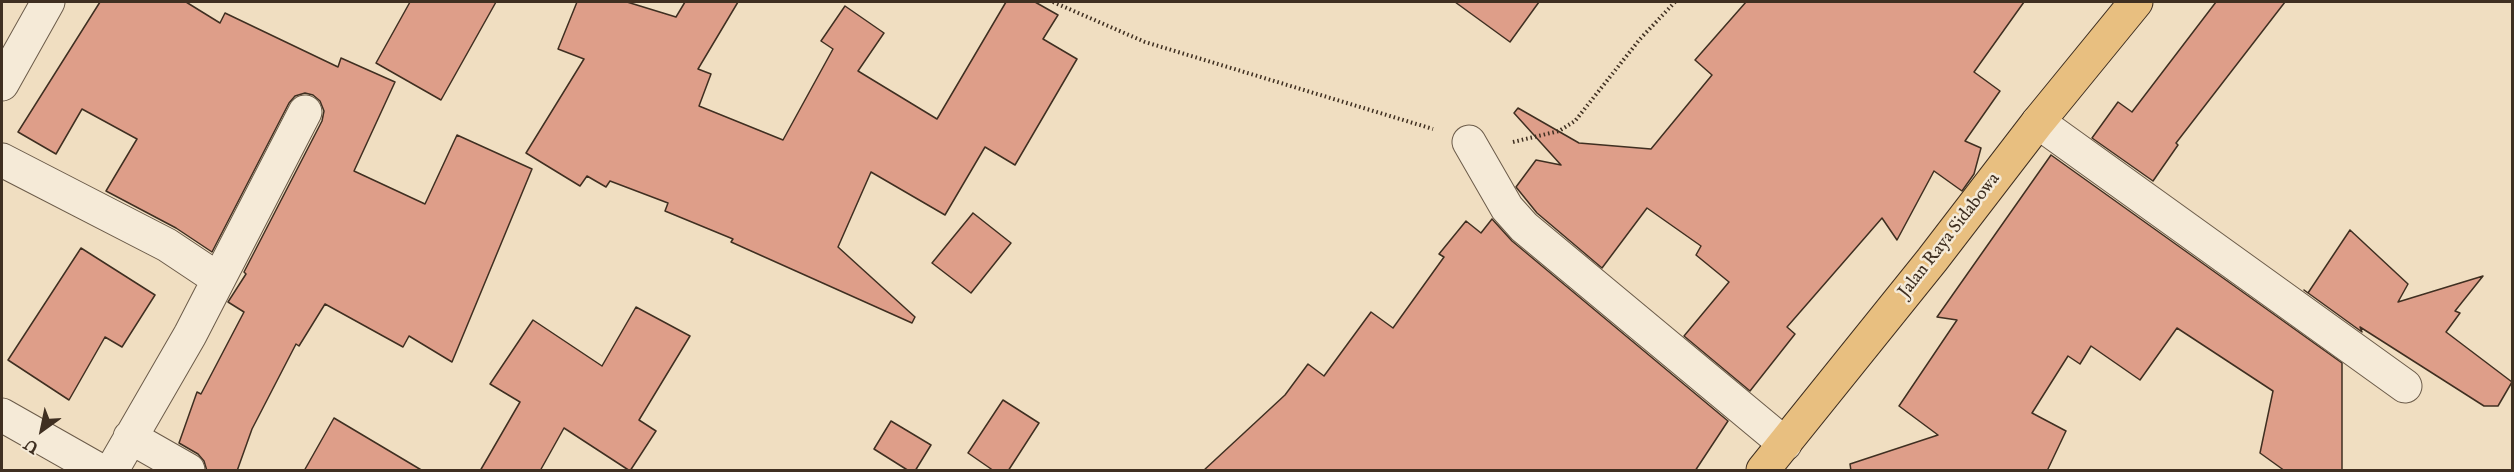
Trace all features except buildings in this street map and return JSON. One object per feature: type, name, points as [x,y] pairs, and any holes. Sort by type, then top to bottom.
[{"type":"highway","name":"Jalan Raya Sidabowa","points":[[1763,471],[1932,260],[2038,122],[2136,2]]},
{"type":"street","points":[[2,84],[48,2]]},
{"type":"street","points":[[112,471],[190,335],[305,112]]},
{"type":"street","points":[[2038,122],[2405,386]]},
{"type":"street","points":[[1469,142],[1507,208],[1524,227],[1785,444]]},
{"type":"street","points":[[2,160],[167,245],[218,279]]},
{"type":"street","points":[[2,416],[99,471]]},
{"type":"street","points":[[130,437],[188,471]]},
{"type":"path","points":[[1053,2],[1146,42],[1425,126],[1469,142],[1516,142],[1559,131],[1575,121],[1640,39],[1675,2]]}]
